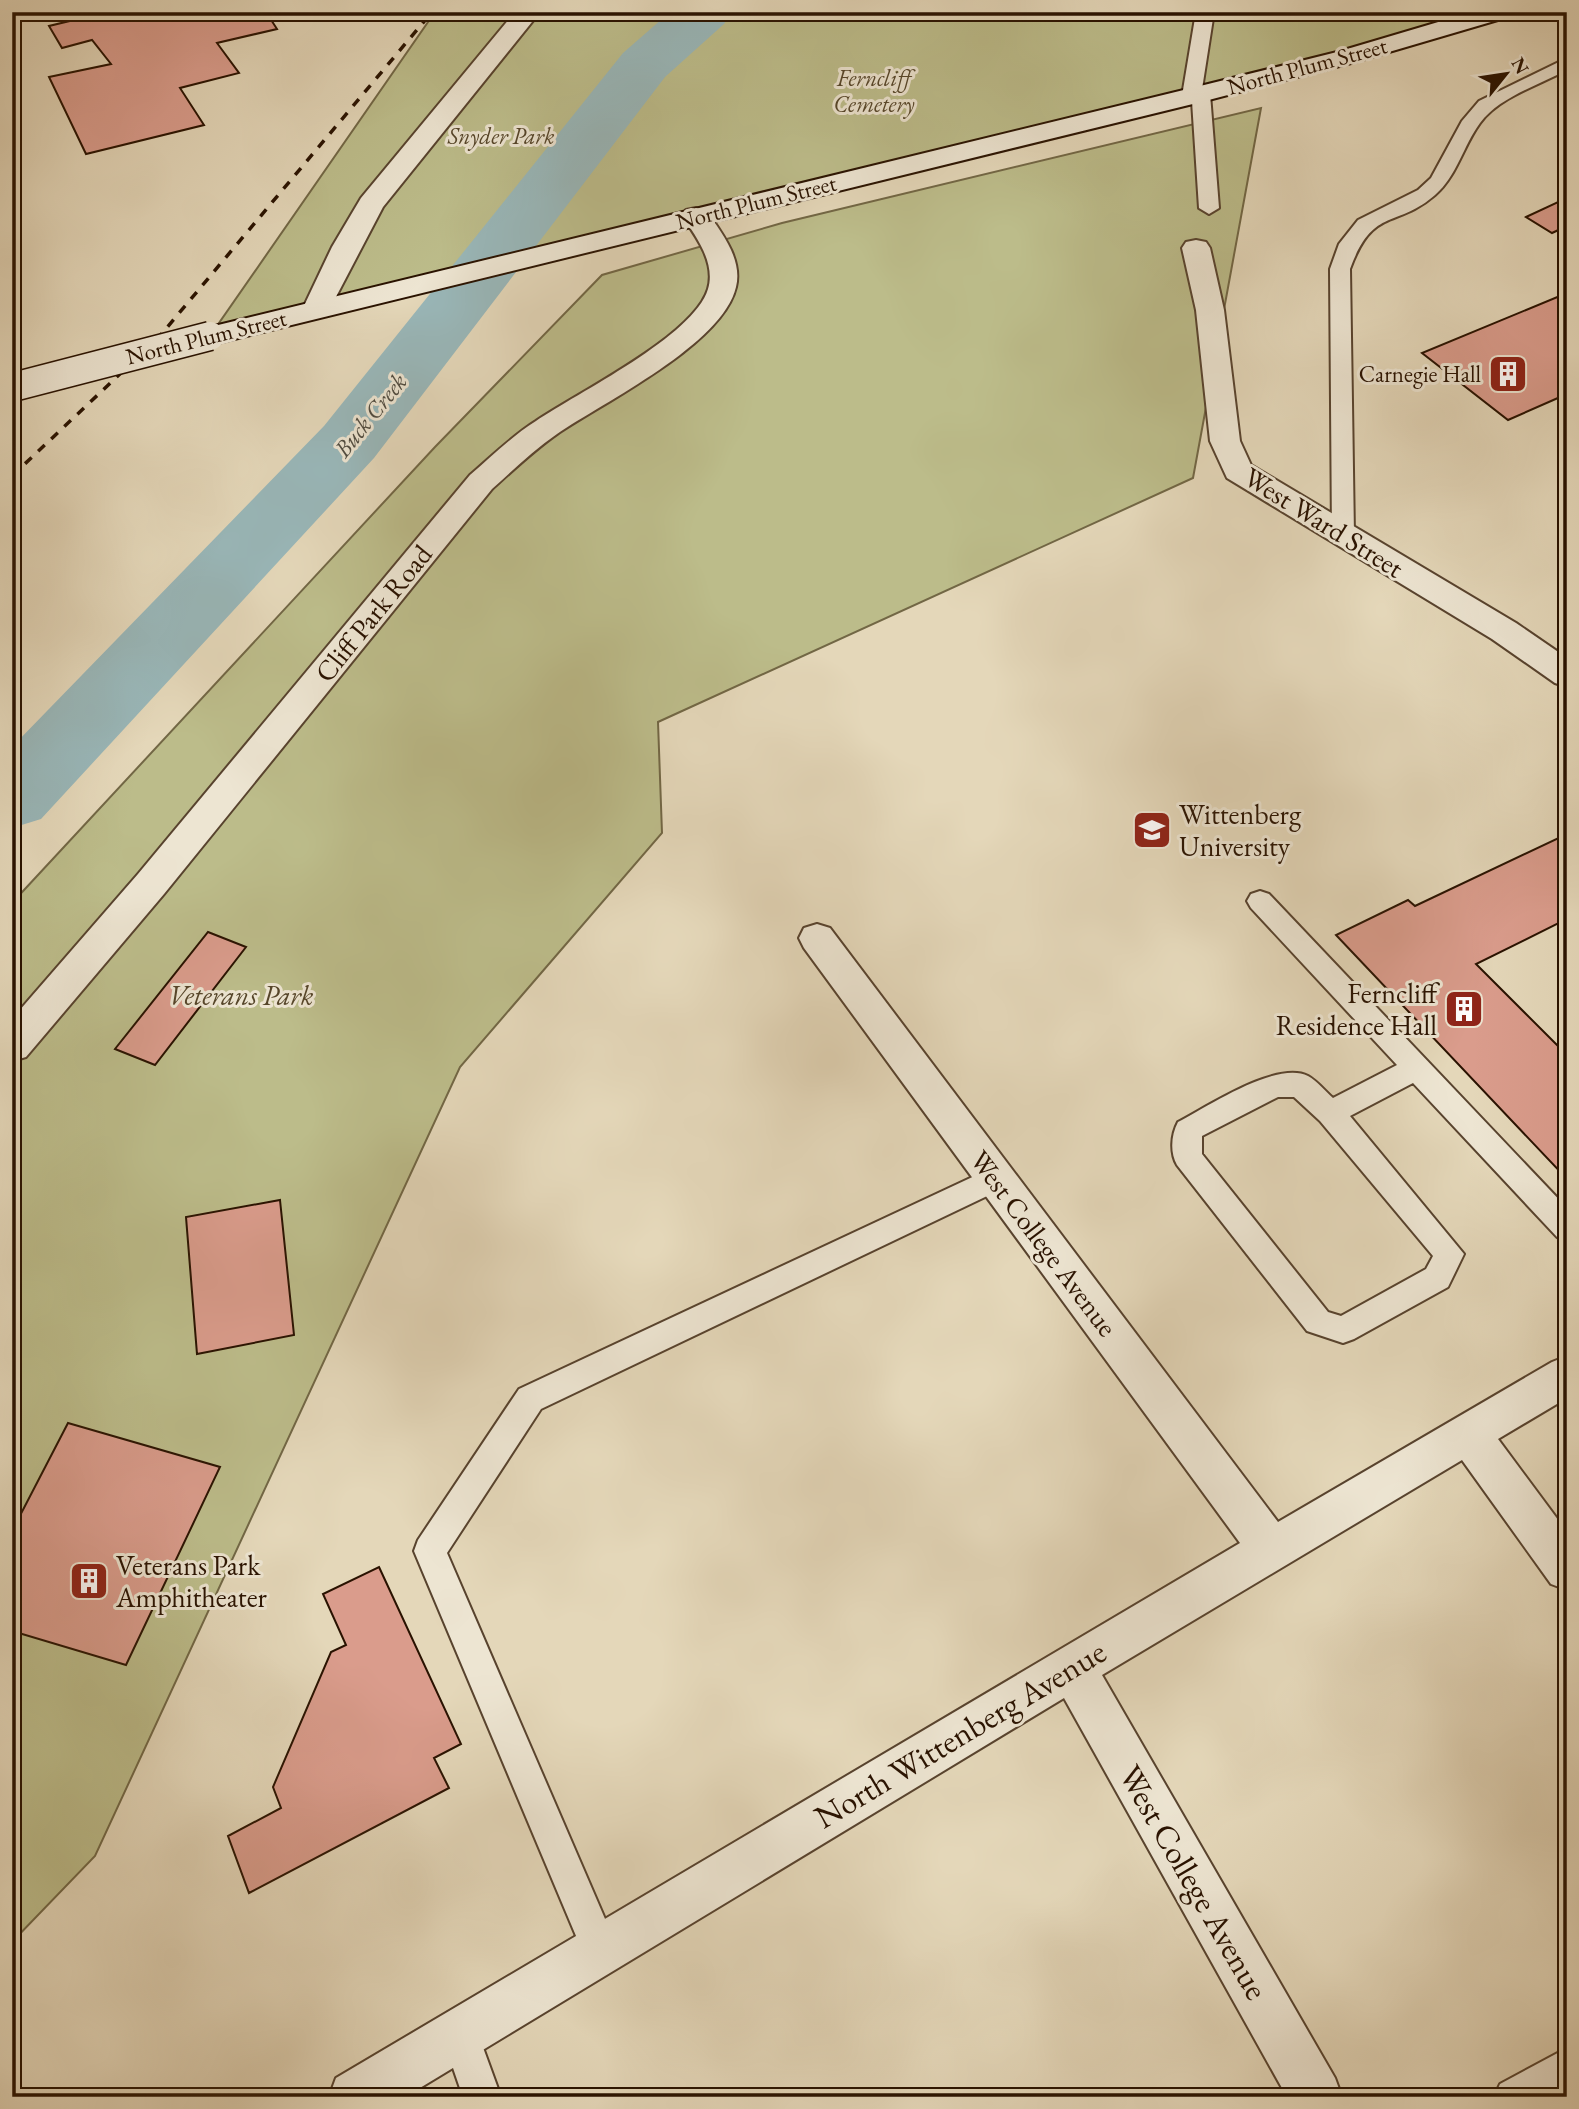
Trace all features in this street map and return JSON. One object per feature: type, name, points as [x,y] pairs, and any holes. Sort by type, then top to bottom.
[{"type":"street","points":[[317,308],[346,247],[371,204],[528,12]]},
{"type":"street","name":"North Plum Street","points":[[14,386],[317,308],[1196,95],[1346,57],[1499,12]]},
{"type":"street","name":"Cliff Park Road","points":[[12,1046],[151,884],[481,482],[545,428],[677,343],[706,316],[722,293],[724,270],[715,245],[696,216]]},
{"type":"street","name":"West Ward Street","points":[[1196,248],[1210,310],[1224,441],[1238,471],[1504,631],[1567,675]]},
{"type":"street","name":"West College Avenue","points":[[817,938],[1271,1549]]},
{"type":"street","name":"North Wittenberg Avenue","points":[[355,2097],[1072,1667],[1567,1375]]},
{"type":"street","points":[[1468,1433],[1567,1569]]},
{"type":"street","name":"West College Avenue","points":[[1072,1667],[1316,2097]]},
{"type":"lane","points":[[1205,12],[1196,95],[1209,208]]},
{"type":"lane","points":[[1343,536],[1340,269],[1349,244],[1365,224],[1425,194],[1439,181],[1471,121],[1486,105],[1567,63]]},
{"type":"lane","points":[[1260,901],[1567,1228]]},
{"type":"lane","points":[[1329,1113],[1417,1068]]},
{"type":"lane","points":[[1300,1084],[1329,1113],[1448,1254],[1437,1278],[1343,1330],[1318,1322],[1187,1157],[1188,1130],[1274,1086],[1300,1084]]},
{"type":"lane","points":[[600,1950],[430,1551],[530,1399],[996,1178]]},
{"type":"lane","points":[[460,2033],[482,2097]]},
{"type":"lane","points":[[1513,2097],[1567,2067]]},
{"type":"green space","points":[[435,12],[1499,12],[210,336]]},
{"type":"green space","name":"Veterans Park","points":[[1261,108],[1193,478],[658,722],[662,833],[460,1067],[95,1856],[12,1942],[12,903],[435,447],[602,275],[782,223]]},
{"type":"building","points":[[74,12],[266,12],[277,29],[217,43],[239,73],[180,88],[204,125],[86,154],[49,77],[111,64],[92,40],[62,48],[49,26],[78,19]]},
{"type":"building","points":[[1558,202],[1567,207],[1567,226],[1552,233],[1526,217]]},
{"type":"building","name":"Carnegie Hall","points":[[1567,293],[1567,394],[1508,420],[1422,353]]},
{"type":"building","name":"Ferncliff Residence Hall","points":[[1567,834],[1567,919],[1476,964],[1567,1055],[1567,1179],[1336,935],[1408,900],[1415,906]]},
{"type":"building","points":[[208,932],[246,947],[155,1065],[115,1049]]},
{"type":"building","points":[[280,1200],[294,1335],[197,1354],[186,1217]]},
{"type":"building","name":"Veterans Park Amphitheater","points":[[68,1423],[220,1467],[126,1665],[12,1631],[12,1531]]},
{"type":"building","points":[[379,1567],[461,1744],[434,1758],[449,1788],[249,1893],[228,1836],[281,1808],[273,1787],[331,1652],[346,1645],[323,1594]]},
{"type":"waterway","name":"Buck Creek","points":[[12,798],[349,442],[644,65],[704,12]]},
{"type":"railway","points":[[12,476],[159,337],[432,12]]},
{"type":"place","name":"Carnegie Hall","points":[[1508,374]]},
{"type":"place","name":"Wittenberg University","points":[[1152,830]]},
{"type":"place","name":"Ferncliff Residence Hall","points":[[1464,1009]]},
{"type":"place","name":"Veterans Park Amphitheater","points":[[89,1581]]},
{"type":"park label","name":"Ferncliff Cemetery","points":[[874,91]]},
{"type":"park label","name":"Snyder Park","points":[[501,136]]}]
